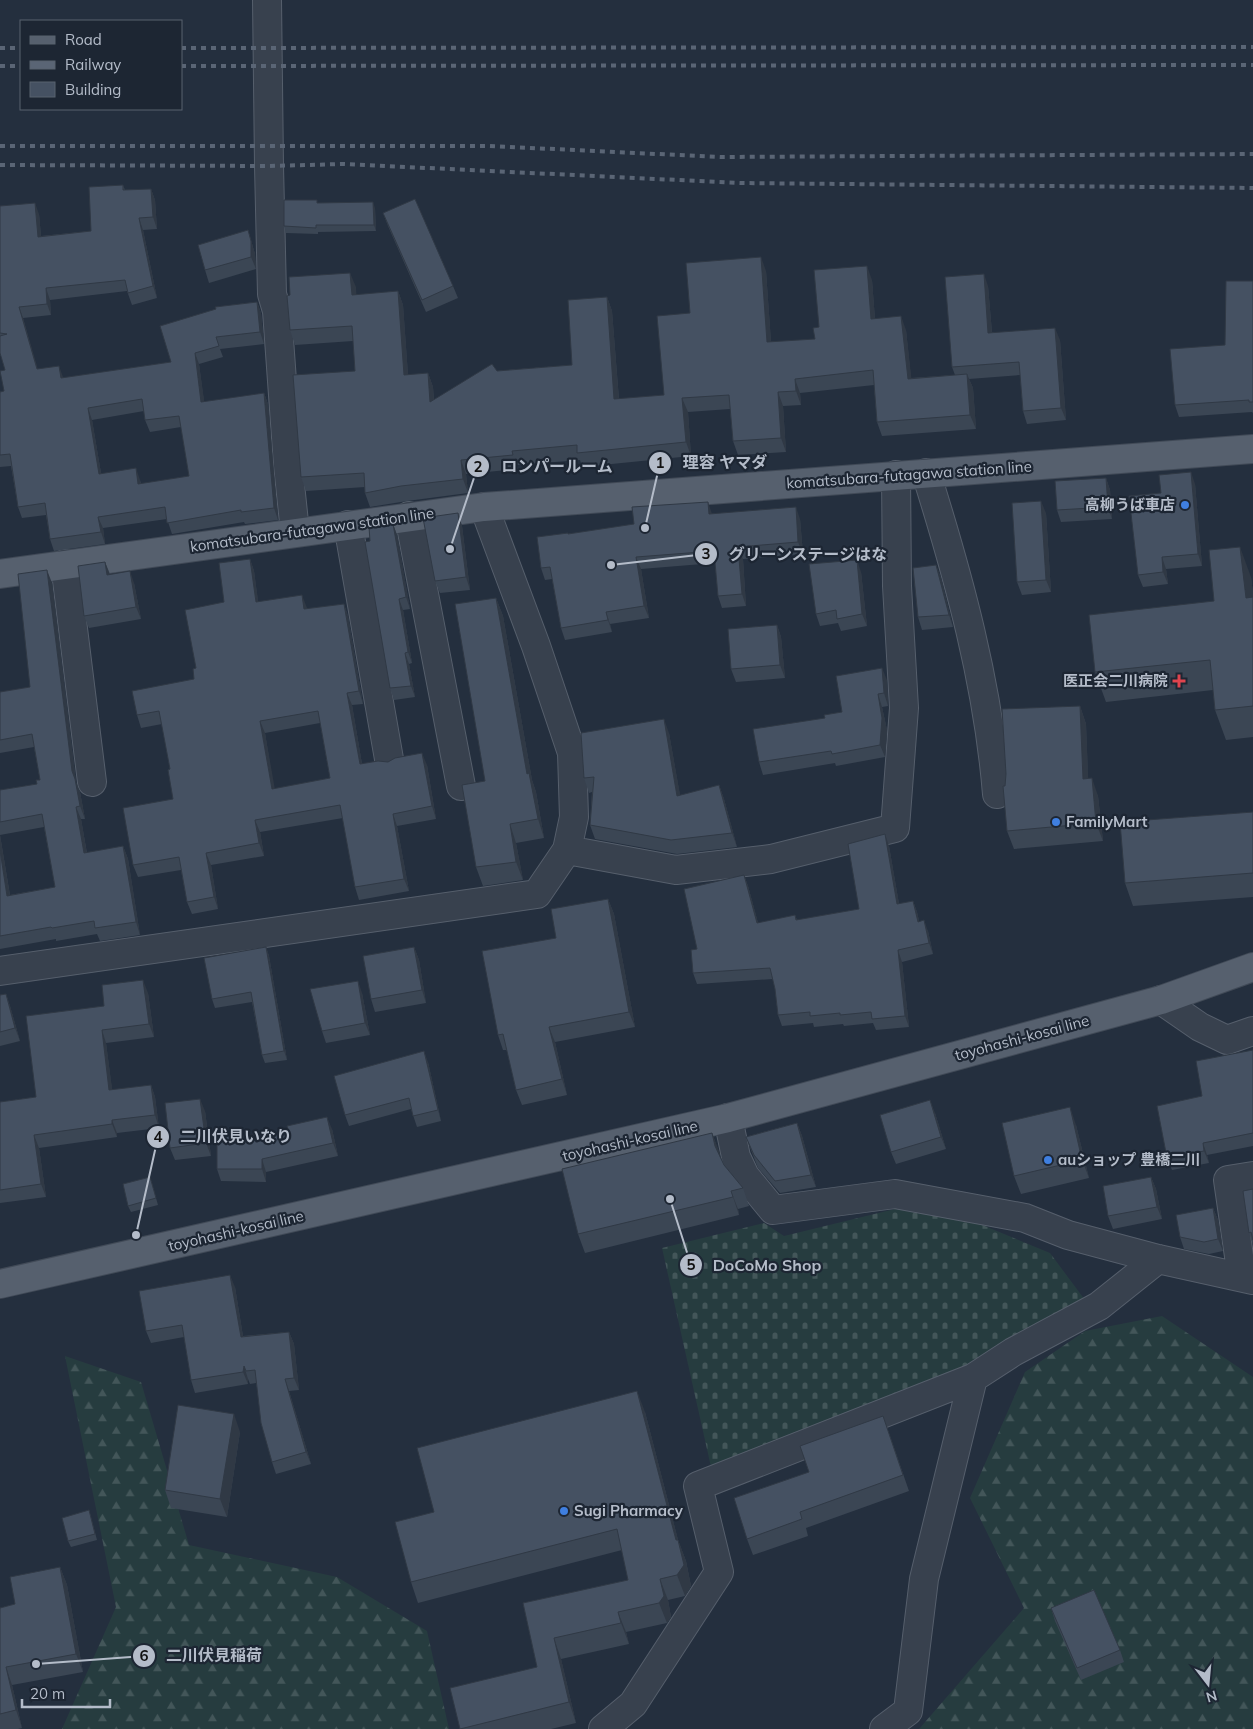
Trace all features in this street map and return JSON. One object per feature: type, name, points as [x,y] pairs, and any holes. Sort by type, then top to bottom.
[{"type":"main road","name":"komatsubara-futagawa station line","points":[[0,574],[484,506],[1253,449]]},
{"type":"main road","name":"toyohashi-kosai line","points":[[0,1284],[728,1118],[1161,1000],[1253,967]]},
{"type":"street","points":[[267,0],[272,294],[277,311],[288,465],[295,532]]},
{"type":"street","points":[[926,473],[951,554],[974,645],[995,763],[998,794]]},
{"type":"street","points":[[567,850],[676,870],[771,859],[895,828],[904,708],[897,586],[896,475]]},
{"type":"street","points":[[0,971],[536,894],[567,850],[574,817],[572,754],[536,646],[484,506]]},
{"type":"street","points":[[409,516],[461,786]]},
{"type":"street","points":[[348,525],[389,759]]},
{"type":"street","points":[[65,564],[92,782]]},
{"type":"street","points":[[1161,1000],[1200,1027],[1227,1040],[1253,1031]]},
{"type":"street","points":[[728,1118],[736,1157],[745,1176],[773,1210],[896,1194],[1025,1218],[1068,1234],[1158,1259],[1248,1278],[1228,1180],[1253,1176]]},
{"type":"street","points":[[603,1729],[633,1704],[719,1572],[698,1486],[973,1378],[1013,1352],[1099,1306],[1158,1259]]},
{"type":"street","points":[[884,1729],[908,1711],[924,1578],[973,1378]]},
{"type":"green space","points":[[895,1209],[980,1224],[1050,1253],[1085,1300],[982,1362],[711,1467],[662,1248],[764,1223],[784,1236]]},
{"type":"green space","points":[[1162,1316],[1253,1377],[1253,1729],[919,1729],[1024,1608],[970,1498],[1025,1372],[1085,1331]]},
{"type":"green space","points":[[65,1356],[141,1382],[189,1545],[337,1577],[427,1631],[449,1729],[62,1729],[116,1607]]},
{"type":"building","points":[[123,185],[123,190],[151,189],[153,217],[139,218],[153,286],[128,293],[125,280],[46,288],[47,304],[19,307],[37,369],[59,366],[61,378],[171,362],[160,326],[216,309],[215,307],[257,302],[260,332],[216,337],[219,346],[195,353],[201,402],[264,393],[274,508],[241,512],[241,510],[167,523],[165,507],[98,517],[101,532],[50,539],[45,503],[18,507],[10,454],[0,455],[0,392],[4,391],[0,371],[5,370],[0,353],[0,336],[7,334],[0,333],[0,206],[35,203],[38,237],[91,231],[89,187]],"holes":[[[142,399],[145,420],[179,416],[189,476],[138,484],[136,468],[99,474],[88,408]]]},
{"type":"building","points":[[415,199],[453,286],[422,300],[383,213]]},
{"type":"building","points":[[284,200],[317,200],[317,203],[373,202],[374,225],[316,225],[316,228],[284,226]]},
{"type":"building","points":[[248,230],[251,241],[251,257],[205,270],[198,245]]},
{"type":"building","points":[[761,257],[767,342],[815,339],[813,328],[819,327],[814,270],[867,266],[871,319],[901,316],[908,379],[967,374],[970,415],[877,422],[873,370],[795,379],[796,391],[778,392],[781,438],[733,441],[729,395],[682,398],[686,442],[577,453],[577,445],[512,451],[513,455],[461,460],[463,479],[401,486],[365,493],[364,473],[301,477],[293,375],[355,371],[352,326],[290,330],[287,296],[290,295],[289,277],[350,273],[352,295],[398,291],[404,375],[428,373],[430,402],[492,364],[497,371],[572,365],[568,300],[607,297],[614,399],[664,395],[657,316],[690,313],[686,263]]},
{"type":"building","points":[[984,274],[988,333],[1055,328],[1061,408],[1023,411],[1019,362],[952,367],[945,277]]},
{"type":"building","points":[[1226,281],[1253,281],[1253,402],[1249,402],[1249,400],[1175,405],[1170,349],[1225,345]]},
{"type":"building","points":[[1191,472],[1198,554],[1162,557],[1163,572],[1138,575],[1129,496],[1161,493],[1159,475]]},
{"type":"building","points":[[1106,478],[1108,507],[1057,510],[1055,481]]},
{"type":"building","points":[[1041,501],[1046,580],[1017,582],[1012,503]]},
{"type":"building","points":[[708,502],[709,514],[796,507],[798,542],[738,547],[742,594],[718,596],[714,551],[636,557],[644,606],[606,612],[608,620],[561,628],[550,567],[541,568],[537,537],[634,524],[632,507]]},
{"type":"building","points":[[458,513],[466,577],[435,581],[423,518]]},
{"type":"building","points":[[393,524],[406,597],[399,599],[408,652],[405,653],[411,686],[390,688],[365,542],[370,541],[369,527]]},
{"type":"building","points":[[1240,547],[1246,598],[1253,597],[1253,706],[1215,710],[1210,660],[1095,672],[1089,615],[1214,601],[1209,550]]},
{"type":"building","points":[[250,559],[256,602],[302,595],[304,609],[344,604],[359,691],[347,693],[360,764],[378,761],[388,762],[395,758],[422,753],[432,806],[393,814],[404,879],[355,887],[340,805],[255,820],[259,843],[206,853],[214,897],[187,902],[179,857],[133,865],[123,808],[173,799],[168,770],[170,769],[159,711],[137,715],[132,691],[194,679],[193,669],[196,668],[185,610],[224,602],[219,563]],"holes":[[[318,711],[330,778],[272,789],[260,721]]]},
{"type":"building","points":[[857,560],[862,614],[837,619],[836,610],[816,614],[809,564]]},
{"type":"building","points":[[105,562],[107,575],[130,571],[136,607],[84,616],[78,566]]},
{"type":"building","points":[[936,565],[949,615],[918,617],[913,568]]},
{"type":"building","points":[[47,570],[72,771],[80,806],[76,807],[84,853],[123,846],[136,922],[95,928],[94,921],[0,936],[0,850],[7,896],[55,887],[42,814],[0,822],[0,790],[37,784],[36,780],[40,780],[32,734],[0,740],[0,692],[30,687],[18,574]]},
{"type":"building","points":[[496,598],[527,774],[529,773],[538,819],[510,824],[516,862],[476,867],[462,785],[485,781],[455,604]]},
{"type":"building","points":[[777,625],[780,665],[731,669],[728,629]]},
{"type":"building","points":[[882,668],[884,693],[878,694],[882,718],[880,745],[832,754],[831,751],[759,762],[753,729],[825,718],[824,715],[842,712],[836,676]]},
{"type":"building","points":[[1080,706],[1083,779],[1092,778],[1096,823],[1007,831],[1003,786],[1005,786],[1006,774],[1002,709]]},
{"type":"building","points":[[664,719],[677,796],[719,785],[732,833],[671,840],[590,825],[594,777],[584,778],[581,733]]},
{"type":"building","points":[[1253,812],[1253,873],[1125,883],[1120,822]]},
{"type":"building","points":[[885,834],[897,904],[913,901],[918,922],[924,920],[929,943],[898,950],[905,1016],[872,1019],[871,1012],[810,1016],[810,1012],[778,1015],[770,968],[693,973],[691,950],[697,949],[684,889],[744,875],[757,923],[795,915],[796,920],[859,909],[848,844]]},
{"type":"building","points":[[608,899],[629,1012],[549,1027],[562,1079],[516,1090],[503,1034],[498,1035],[482,951],[556,938],[551,909]]},
{"type":"building","points":[[266,947],[284,1051],[262,1055],[251,992],[212,999],[204,958]]},
{"type":"building","points":[[414,947],[422,990],[371,999],[363,956]]},
{"type":"building","points":[[143,980],[149,1024],[102,1030],[109,1090],[151,1085],[155,1115],[112,1120],[112,1124],[34,1135],[41,1184],[0,1190],[0,1102],[36,1097],[26,1016],[104,1006],[102,985]]},
{"type":"building","points":[[358,981],[365,1023],[322,1031],[310,989]]},
{"type":"building","points":[[6,994],[15,1028],[0,1032],[0,995]]},
{"type":"building","points":[[1253,1050],[1253,1133],[1203,1143],[1204,1151],[1167,1158],[1157,1106],[1202,1096],[1196,1061]]},
{"type":"building","points":[[424,1051],[438,1110],[413,1116],[409,1098],[345,1115],[334,1076]]},
{"type":"building","points":[[200,1099],[206,1143],[170,1148],[165,1103]]},
{"type":"building","points":[[930,1100],[941,1137],[891,1152],[880,1115]]},
{"type":"building","name":"auショップ 豊橋二川","points":[[1070,1107],[1082,1160],[1014,1176],[1002,1123]]},
{"type":"building","points":[[327,1117],[333,1143],[262,1159],[262,1169],[217,1169],[217,1135],[290,1135],[287,1126]]},
{"type":"building","points":[[797,1123],[811,1175],[775,1181],[754,1155],[746,1137]]},
{"type":"building","points":[[712,1133],[715,1146],[724,1165],[743,1188],[731,1191],[733,1197],[578,1234],[562,1169]]},
{"type":"building","points":[[150,1177],[156,1198],[128,1206],[123,1184]]},
{"type":"building","points":[[1151,1177],[1157,1207],[1108,1216],[1103,1186]]},
{"type":"building","points":[[1253,1189],[1253,1240],[1251,1232],[1249,1233],[1243,1191]]},
{"type":"building","points":[[1213,1208],[1218,1239],[1204,1242],[1180,1237],[1176,1215]]},
{"type":"building","points":[[230,1275],[241,1337],[289,1332],[294,1378],[285,1379],[306,1452],[272,1462],[261,1423],[255,1370],[246,1371],[244,1366],[243,1372],[191,1380],[182,1325],[146,1331],[139,1291]]},
{"type":"building","points":[[637,1391],[684,1565],[677,1575],[660,1579],[664,1596],[659,1603],[618,1612],[621,1623],[554,1638],[569,1702],[460,1729],[450,1688],[537,1667],[523,1603],[628,1580],[617,1529],[411,1582],[395,1522],[434,1512],[417,1448]]},
{"type":"building","points":[[178,1405],[234,1414],[220,1499],[165,1490]]},
{"type":"building","points":[[883,1416],[903,1475],[800,1512],[802,1519],[747,1539],[734,1498],[809,1472],[800,1446]]},
{"type":"building","points":[[89,1510],[95,1534],[68,1541],[62,1518]]},
{"type":"building","points":[[60,1567],[76,1654],[6,1667],[16,1710],[0,1714],[0,1608],[15,1604],[10,1577]]},
{"type":"building","points":[[1094,1590],[1120,1650],[1077,1668],[1051,1608]]},
{"type":"railway","points":[[182,48],[1253,47]]},
{"type":"railway","points":[[0,48],[20,48]]},
{"type":"railway","points":[[182,66],[1253,65]]},
{"type":"railway","points":[[0,66],[20,66]]},
{"type":"railway","points":[[0,146],[490,146],[720,157],[1253,154]]},
{"type":"railway","points":[[0,165],[269,166],[344,164],[740,183],[1253,188]]},
{"type":"place","name":"高柳うば車店","points":[[1185,505]]},
{"type":"place","name":"理容 ヤマダ","points":[[645,528]]},
{"type":"place","name":"ロンパールーム","points":[[450,549]]},
{"type":"place","name":"グリーンステージはな","points":[[611,565]]},
{"type":"place","name":"医正会二川病院","points":[[1179,681]]},
{"type":"place","name":"FamilyMart","points":[[1056,822]]},
{"type":"place","name":"auショップ 豊橋二川","points":[[1048,1160]]},
{"type":"place","name":"DoCoMo Shop","points":[[670,1199]]},
{"type":"place","name":"二川伏見いなり","points":[[136,1235]]},
{"type":"place","name":"Sugi Pharmacy","points":[[564,1511]]},
{"type":"place","name":"二川伏見稲荷","points":[[36,1664]]}]
